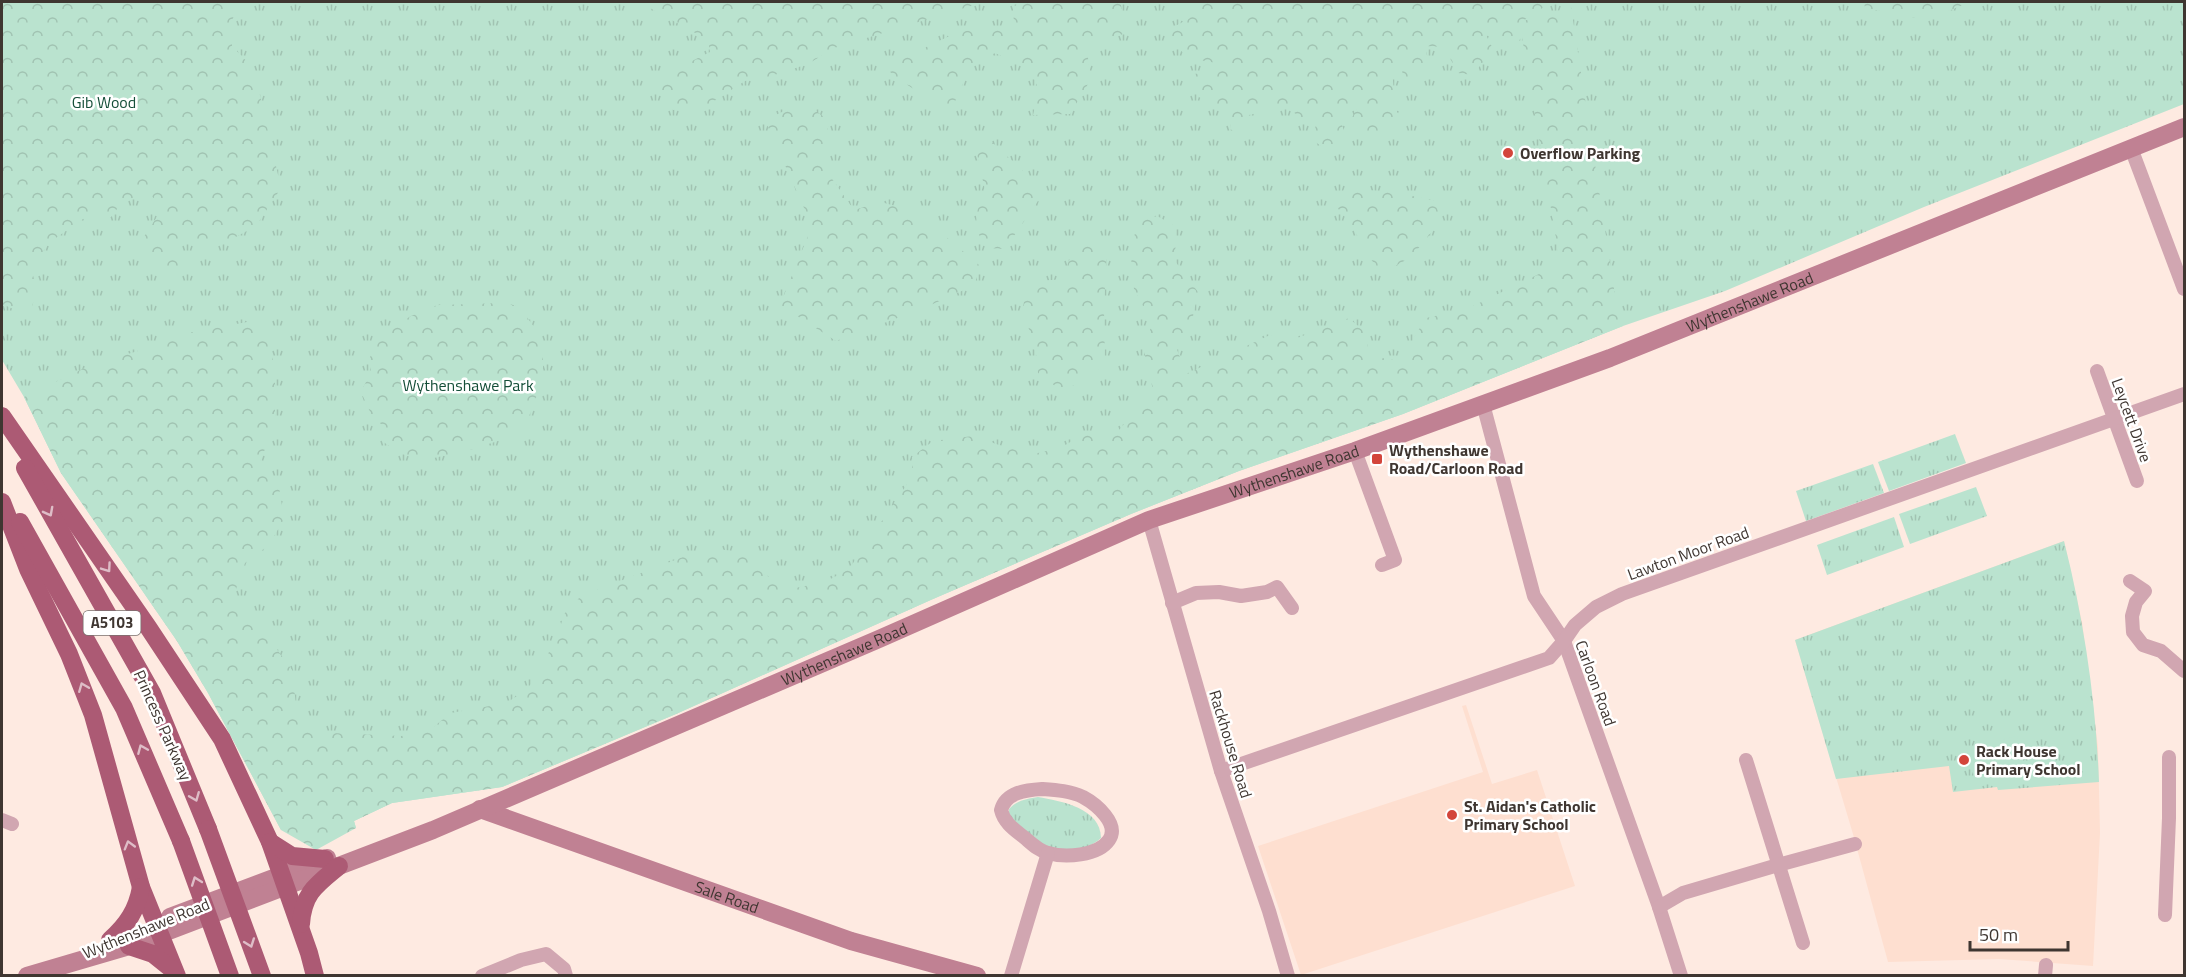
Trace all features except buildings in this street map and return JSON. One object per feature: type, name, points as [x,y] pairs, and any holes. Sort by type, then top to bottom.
[{"type":"highway","points":[[2,417],[148,627],[222,739],[270,842],[315,975]]},
{"type":"highway","name":"Princess Parkway","points":[[2,424],[60,533],[152,693],[208,829],[262,975]]},
{"type":"highway","name":"Princess Parkway","points":[[2,489],[124,708],[181,841],[230,975]]},
{"type":"highway","points":[[2,502],[28,569],[69,654],[90,706],[141,887],[176,975]]},
{"type":"highway","points":[[270,842],[291,856],[332,863],[304,902],[301,929]]},
{"type":"highway","points":[[110,940],[124,928],[134,912],[141,887]]},
{"type":"highway","points":[[129,946],[153,954],[176,975]]},
{"type":"main road","name":"Wythenshawe Road","points":[[63,964],[110,940],[158,928],[396,838],[480,809],[879,639],[1149,520],[1355,451],[1610,358],[2184,127]]},
{"type":"main road","name":"Sale Road","points":[[480,809],[851,940],[976,975]]},
{"type":"main road","name":"Wythenshawe Road","points":[[63,964],[129,946],[158,928]]},
{"type":"main road","points":[[27,975],[63,964]]},
{"type":"street","points":[[2131,148],[2184,289]]},
{"type":"street","name":"Leycett Drive","points":[[2097,371],[2137,481]]},
{"type":"street","name":"Lawton Moor Road","points":[[1221,771],[1549,658],[1575,625],[1596,607],[1622,594],[2184,393]]},
{"type":"street","name":"Carloon Road","points":[[1483,404],[1534,596],[1564,641],[1659,907],[1680,975]]},
{"type":"street","points":[[1355,451],[1395,560]]},
{"type":"street","name":"Rackhouse Road","points":[[1149,520],[1221,771],[1269,911],[1288,975]]},
{"type":"street","points":[[2130,581],[2145,591],[2136,602],[2132,616],[2133,632],[2143,645],[2161,651],[2184,671]]},
{"type":"street","points":[[1172,603],[1196,592],[1219,592],[1241,596],[1267,592],[1277,587],[1292,608]]},
{"type":"street","points":[[2165,915],[2169,757]]},
{"type":"street","points":[[1746,760],[1803,943]]},
{"type":"street","points":[[1024,790],[1063,791],[1082,797],[1101,811],[1111,825],[1112,833],[1101,849],[1073,855],[1048,853],[1036,848],[1008,824],[1001,810],[1003,802],[1024,790]]},
{"type":"street","points":[[2169,818],[2184,819]]},
{"type":"street","points":[[1659,907],[1683,893],[1856,844]]},
{"type":"street","points":[[1011,975],[1048,853]]},
{"type":"street","points":[[482,975],[521,960],[546,954],[564,969],[566,975]]},
{"type":"shaded area","name":"Rack House Primary School","points":[[2064,541],[2082,622],[2098,747],[2100,833],[2093,966],[1999,959],[1888,962],[1853,834],[1795,640]]},
{"type":"shaded area","name":"St. Aidan's Catholic Primary School","points":[[1466,705],[1492,784],[1537,770],[1575,886],[1301,975],[1258,846],[1483,772],[1462,706]]},
{"type":"green space","name":"Wythenshawe Park","points":[[2,2],[2184,2],[2184,104],[1924,207],[1725,291],[1623,326],[1403,414],[1239,471],[1131,514],[933,599],[676,714],[502,787],[392,803],[354,821],[356,828],[281,830],[208,693],[177,641],[61,473],[24,397],[2,360]]},
{"type":"green space","name":"Gib Wood","points":[[2,2],[242,2],[232,20],[232,46],[254,69],[281,188],[256,226],[221,245],[182,237],[180,269],[155,270],[136,249],[162,209],[151,195],[123,201],[111,217],[83,219],[50,242],[31,268],[37,290],[29,316],[2,304]]},
{"type":"green space","points":[[639,2],[984,2],[834,48],[808,64],[768,77],[745,81],[708,105],[673,110],[656,79],[710,52],[708,40]]},
{"type":"green space","points":[[1022,2],[1121,2],[1123,34],[1090,47],[1088,59],[1091,79],[1070,114],[1033,115],[1039,91],[1031,70],[995,53],[970,67],[950,113],[884,67],[958,32],[1014,24],[1013,7]]},
{"type":"green space","points":[[1184,2],[1544,2],[1544,7],[1523,21],[1571,7],[1615,295],[1623,326],[1403,414],[1239,471],[1131,514],[933,599],[676,714],[502,787],[392,803],[354,821],[356,828],[316,850],[281,830],[208,693],[177,641],[61,473],[24,397],[93,364],[138,351],[177,335],[247,322],[270,339],[275,375],[275,424],[259,464],[279,487],[284,519],[269,545],[245,563],[235,592],[240,611],[273,644],[292,670],[297,714],[309,732],[401,736],[427,732],[451,713],[506,703],[528,689],[557,638],[564,614],[581,596],[709,547],[747,554],[764,574],[790,589],[825,582],[849,569],[912,477],[912,457],[933,441],[973,436],[1034,454],[1062,447],[1085,433],[1119,430],[1153,390],[1144,351],[1152,323],[1134,289],[1130,247],[1142,215],[1159,217],[1176,227],[1175,261],[1198,292],[1192,321],[1175,344],[1186,374],[1270,335],[1292,340],[1349,318],[1368,335],[1367,353],[1389,360],[1413,358],[1413,339],[1426,318],[1467,309],[1539,274],[1562,274],[1522,37],[1510,51],[1485,33],[1493,49],[1473,75],[1458,73],[1444,47],[1425,46],[1430,70],[1408,89],[1402,74],[1405,58],[1396,57],[1392,69],[1394,93],[1386,98],[1405,122],[1398,122],[1391,135],[1378,142],[1347,127],[1357,108],[1353,103],[1336,108],[1348,142],[1329,151],[1312,140],[1318,117],[1302,119],[1282,103],[1267,111],[1249,115],[1241,135],[1230,129],[1232,114],[1221,111],[1199,97],[1194,74],[1226,70],[1222,64],[1195,59],[1183,53],[1168,30],[1190,18]]},
{"type":"green space","points":[[1864,2],[1970,2],[1927,20],[1865,8]]},
{"type":"green space","points":[[803,102],[830,121],[818,159],[854,210],[881,202],[917,212],[979,265],[975,285],[924,308],[836,341],[780,305],[812,226],[765,120]]},
{"type":"green space","points":[[992,142],[1027,175],[1042,195],[1005,249],[988,248],[979,234],[976,220],[985,190],[977,154]]},
{"type":"green space","points":[[1345,188],[1399,193],[1435,201],[1441,221],[1407,259],[1399,264],[1379,269],[1368,256],[1351,224],[1335,205]]},
{"type":"green space","points":[[1107,241],[1104,310],[1105,365],[1063,392],[1038,373],[1037,358],[1023,308],[1027,282],[1064,279],[1076,245]]},
{"type":"green space","points":[[501,303],[519,306],[534,327],[543,351],[543,379],[525,427],[507,438],[473,449],[421,461],[398,452],[382,441],[381,424],[371,414],[361,392],[371,372],[369,359],[383,333],[411,316],[439,305]]},
{"type":"green space","points":[[1955,434],[1966,463],[1889,491],[1878,462]]},
{"type":"green space","points":[[1873,464],[1884,493],[1806,521],[1796,491]]},
{"type":"green space","points":[[1976,487],[1987,516],[1910,544],[1899,514]]},
{"type":"green space","points":[[1894,517],[1904,547],[1827,575],[1817,545]]},
{"type":"green space","points":[[2064,541],[2088,661],[2099,782],[1998,790],[1997,787],[1953,792],[1949,766],[1836,779],[1795,640]]},
{"type":"green space","points":[[2017,736],[2024,765],[1974,777],[1967,748]]},
{"type":"green space","points":[[1038,797],[1068,804],[1087,813],[1094,819],[1101,838],[1078,849],[1050,847],[1034,839],[1009,816],[1009,809],[1026,799]]},
{"type":"place","name":"Overflow Parking","points":[[1508,153]]},
{"type":"place","name":"Wythenshawe Road/Carloon Road","points":[[1377,459]]},
{"type":"place","name":"Rack House Primary School","points":[[1964,760]]},
{"type":"place","name":"St. Aidan's Catholic Primary School","points":[[1452,815]]}]
